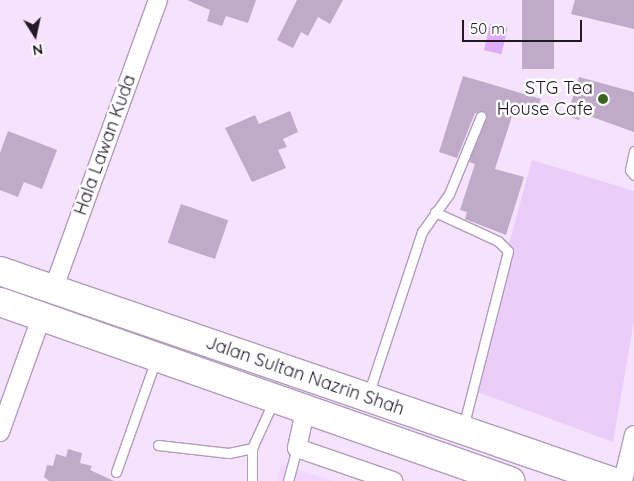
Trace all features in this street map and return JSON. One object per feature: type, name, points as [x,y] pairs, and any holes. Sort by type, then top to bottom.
[{"type":"highway","name":"Jalan Sultan Nazrin Shah","points":[[0,271],[611,481]]},
{"type":"highway","name":"Jalan Sultan Nazrin Shah","points":[[0,302],[42,318],[306,407],[510,481]]},
{"type":"street","name":"Hala Lawan Kuda","points":[[53,290],[158,0]]},
{"type":"street","points":[[0,432],[42,318]]},
{"type":"street","points":[[306,407],[297,448],[393,481]]},
{"type":"street","points":[[623,481],[634,435]]},
{"type":"lane","points":[[367,398],[422,232],[449,194],[481,116]]},
{"type":"lane","points":[[634,151],[630,170],[634,175]]},
{"type":"lane","points":[[435,212],[490,237],[508,251],[463,430]]},
{"type":"lane","points":[[116,472],[157,356]]},
{"type":"lane","points":[[252,481],[252,448],[275,397]]},
{"type":"lane","points":[[158,445],[229,453],[252,448]]},
{"type":"lane","points":[[288,481],[297,448]]},
{"type":"shaded area","points":[[490,24],[508,28],[501,54],[484,50]]},
{"type":"shaded area","points":[[532,160],[634,191],[634,321],[613,442],[469,389]]},
{"type":"shaded area","points":[[281,464],[334,481],[277,481]]},
{"type":"building","points":[[187,0],[256,0],[248,23],[226,16],[222,26],[207,21],[210,10]]},
{"type":"building","points":[[297,0],[343,0],[330,24],[318,17],[308,36],[301,32],[293,48],[277,40]]},
{"type":"building","points":[[522,0],[554,0],[554,69],[522,69]]},
{"type":"building","points":[[575,0],[634,0],[634,29],[571,14]]},
{"type":"building","points":[[463,76],[541,99],[535,116],[514,110],[495,169],[524,177],[506,235],[465,219],[467,212],[460,210],[475,164],[469,162],[486,112],[475,113],[457,158],[439,152]]},
{"type":"building","name":"STG Tea House Cafe","points":[[579,77],[634,92],[634,132],[581,113],[579,120],[567,116]]},
{"type":"building","points":[[290,111],[298,132],[283,139],[287,147],[278,150],[286,168],[252,182],[225,128],[255,115],[259,124]]},
{"type":"building","points":[[8,131],[57,150],[42,189],[24,182],[18,197],[0,190],[0,153]]},
{"type":"building","points":[[181,204],[228,220],[215,259],[168,243]]},
{"type":"building","points":[[68,449],[82,453],[80,463],[92,466],[90,470],[114,481],[49,481],[44,477],[47,465],[53,466],[56,454],[66,457]]},
{"type":"place","name":"STG Tea House Cafe","points":[[603,99]]}]
